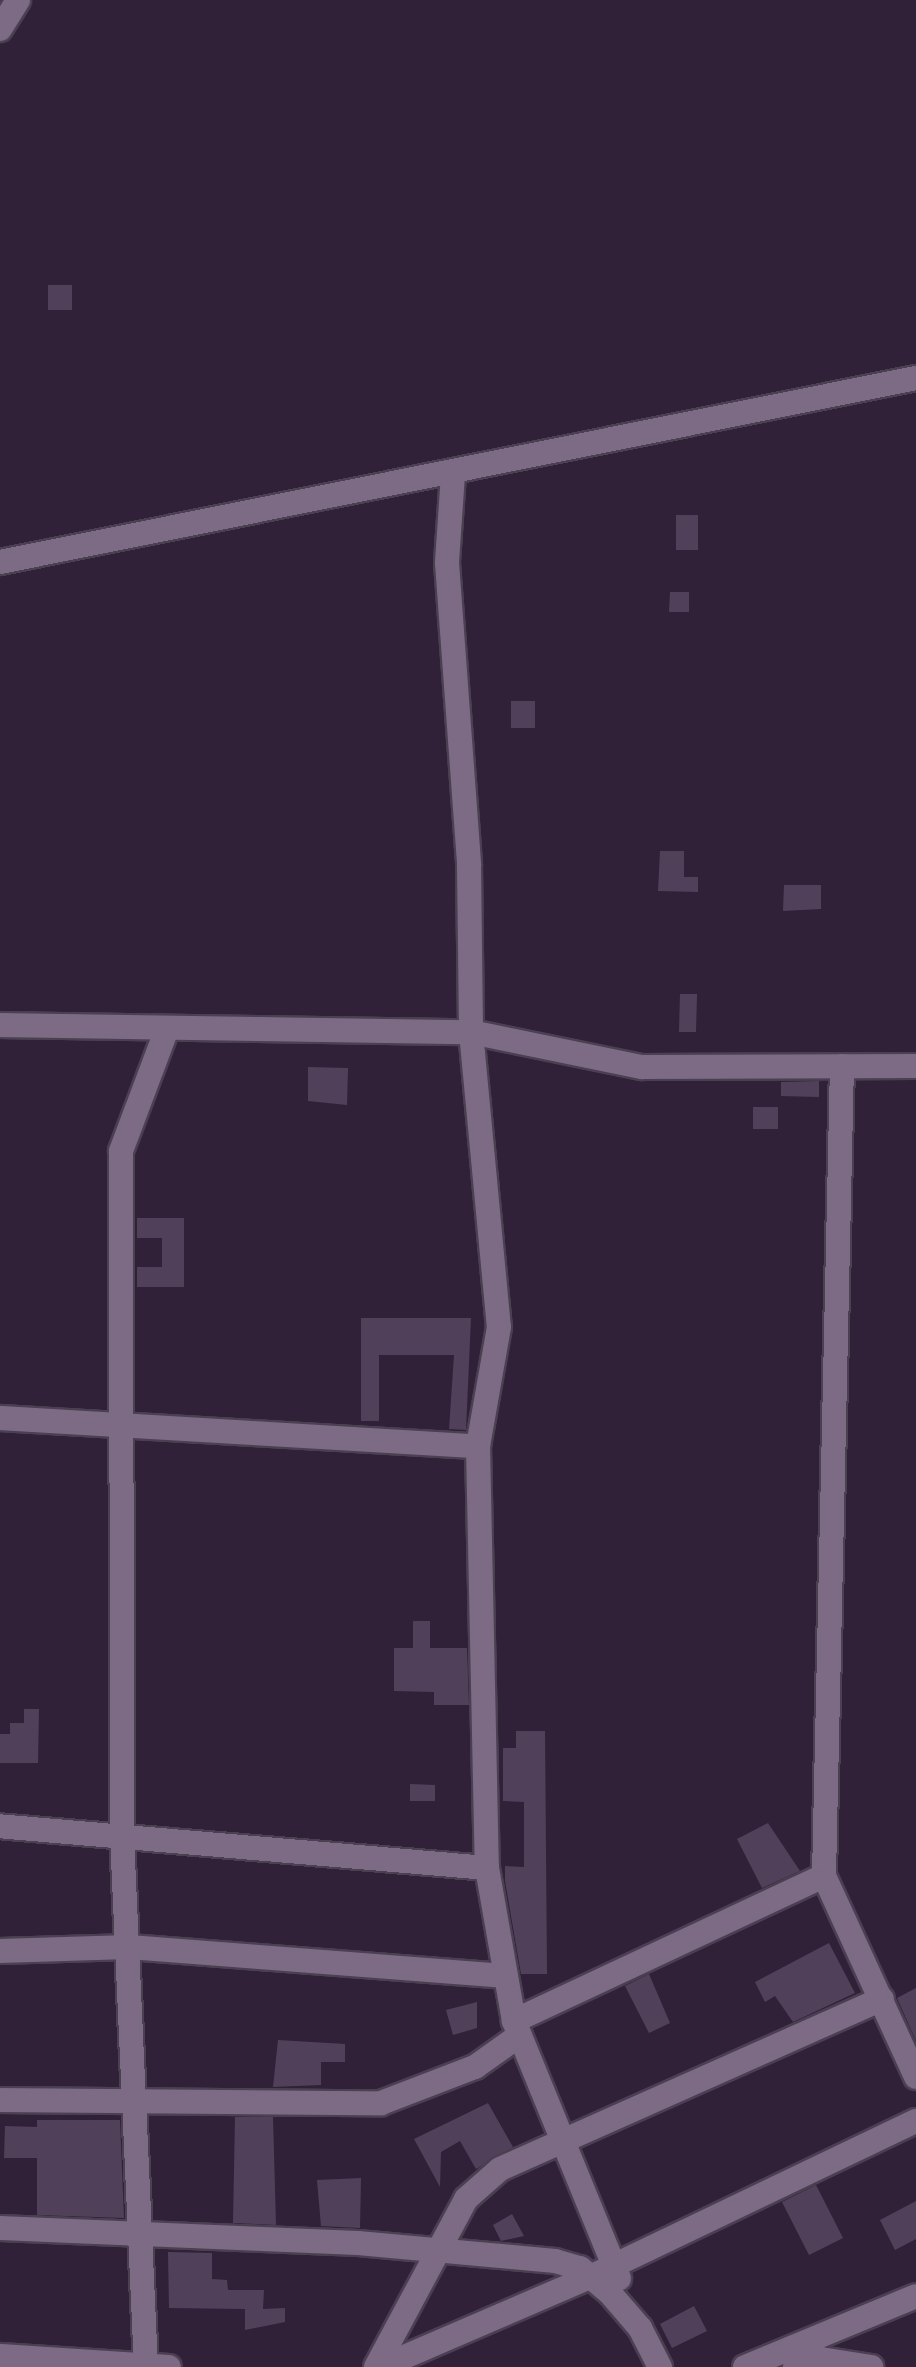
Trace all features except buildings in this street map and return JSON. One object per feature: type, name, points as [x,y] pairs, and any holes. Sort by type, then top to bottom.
[{"type":"street","points":[[0,29],[18,0]]},
{"type":"street","points":[[0,562],[453,474],[916,378]]},
{"type":"street","points":[[453,474],[447,563],[469,865],[471,1032],[499,1327],[478,1446],[487,1868],[517,2028],[640,2328],[660,2367]]},
{"type":"street","points":[[0,1025],[166,1031],[471,1032],[642,1067],[916,1066]]},
{"type":"street","points":[[0,2356],[154,2366],[141,2234],[138,2104],[122,1837],[121,1151],[166,1031]]},
{"type":"street","points":[[842,1066],[824,1876],[916,2077]]},
{"type":"street","points":[[0,1418],[478,1446]]},
{"type":"street","points":[[0,1826],[487,1868]]},
{"type":"street","points":[[0,2100],[138,2104],[381,2103],[475,2067],[517,2028],[824,1876]]},
{"type":"street","points":[[0,1951],[129,1947],[506,1976]]},
{"type":"street","points":[[378,2367],[466,2199],[500,2169],[882,1999]]},
{"type":"street","points":[[378,2367],[590,2277],[916,2121]]},
{"type":"street","points":[[0,2228],[442,2249],[555,2261],[590,2277],[640,2328]]},
{"type":"street","points":[[745,2367],[916,2296]]},
{"type":"street","points":[[795,2367],[821,2359],[871,2367]]}]
